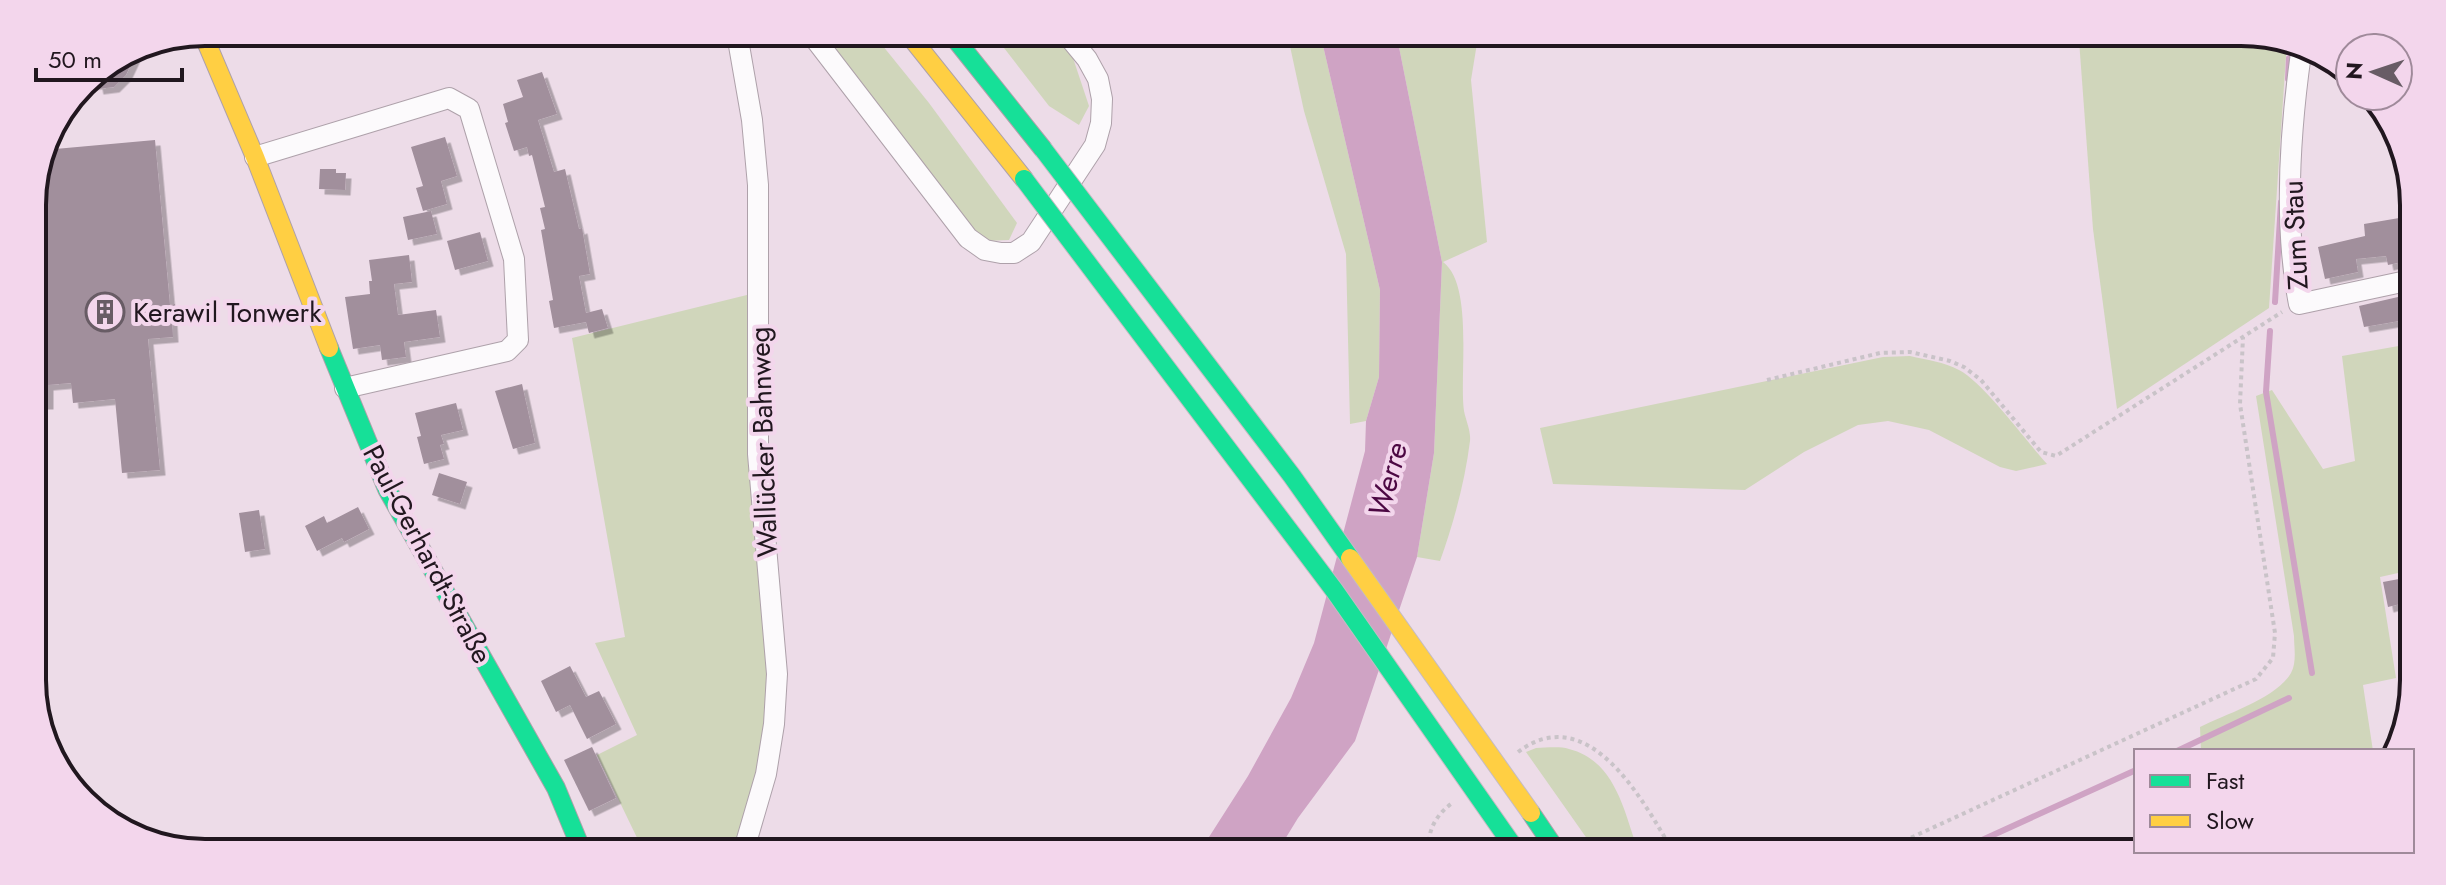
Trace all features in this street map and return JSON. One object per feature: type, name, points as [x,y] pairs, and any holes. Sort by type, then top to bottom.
[{"type":"main road","name":"Paul-Gerhardt-Straße","points":[[208,46],[387,489],[556,788],[577,839]]},
{"type":"main road","points":[[918,46],[1215,426],[1454,757],[1508,839]]},
{"type":"main road","points":[[961,46],[1292,476],[1549,839]]},
{"type":"street","name":"Wallücker Bahnweg","points":[[739,46],[752,120],[758,185],[758,454],[777,674],[774,724],[766,774],[747,839]]},
{"type":"street","points":[[820,46],[968,238],[985,250],[1014,253],[1031,242],[1095,145],[1101,123],[1102,99],[1098,79],[1076,46]]},
{"type":"street","name":"Zum Stau","points":[[2300,57],[2294,99],[2290,186],[2295,286],[2299,304],[2400,282]]},
{"type":"street","points":[[255,157],[449,98],[469,109],[514,259],[518,340],[507,351],[345,388]]},
{"type":"path","points":[[1767,380],[1880,353],[1910,352],[1950,361],[1981,380],[2041,452],[2056,456],[2288,308],[2299,304]]},
{"type":"path","points":[[1908,839],[2256,679],[2273,658],[2275,633],[2240,404],[2243,337]]},
{"type":"path","points":[[1512,757],[1535,739],[1557,736],[1578,742],[1614,763],[1638,791],[1666,839]]},
{"type":"path","points":[[1428,839],[1440,812],[1452,803]]},
{"type":"green space","points":[[828,46],[883,46],[1017,223],[1009,240],[985,241],[971,232]]},
{"type":"green space","points":[[1003,46],[1064,46],[1073,58],[1089,106],[1079,125],[1049,106]]},
{"type":"green space","points":[[1290,46],[1323,46],[1380,290],[1379,377],[1366,421],[1350,424],[1346,254],[1304,111]]},
{"type":"green space","points":[[1399,46],[1477,46],[1471,80],[1487,242],[1443,262],[1453,274],[1459,290],[1464,411],[1470,437],[1458,501],[1440,561],[1417,557],[1434,453],[1442,262]]},
{"type":"green space","points":[[2079,46],[2252,46],[2286,53],[2269,308],[2117,409],[2093,229]]},
{"type":"green space","points":[[755,293],[768,676],[760,762],[741,839],[638,839],[597,755],[637,735],[595,643],[625,637],[572,338]]},
{"type":"green space","points":[[2400,346],[2400,573],[2380,577],[2396,678],[2363,685],[2373,749],[2201,749],[2200,727],[2275,690],[2291,673],[2294,664],[2294,636],[2256,396],[2272,390],[2323,469],[2355,461],[2342,356]]},
{"type":"green space","points":[[1910,356],[1947,365],[1969,377],[1992,399],[2047,464],[2016,471],[2000,467],[1929,430],[1888,421],[1858,425],[1804,452],[1745,490],[1553,484],[1540,428],[1883,357]]},
{"type":"green space","points":[[1536,748],[1569,749],[1598,764],[1616,790],[1634,839],[1587,839],[1526,752]]},
{"type":"water","name":"Werre","points":[[1323,46],[1399,46],[1442,262],[1434,453],[1417,557],[1355,741],[1285,839],[1208,839],[1248,776],[1291,698],[1314,643],[1365,451],[1366,421],[1379,377],[1380,290]]},
{"type":"building","points":[[131,64],[126,75],[114,87],[98,89]]},
{"type":"building","points":[[542,72],[557,114],[538,120],[554,172],[565,169],[579,229],[582,228],[590,274],[579,276],[586,313],[602,309],[608,328],[589,333],[586,322],[554,328],[549,301],[553,300],[541,230],[545,229],[540,208],[545,207],[532,155],[529,156],[527,147],[514,151],[505,123],[508,122],[503,104],[523,97],[517,80]]},
{"type":"building","points":[[445,137],[457,176],[441,181],[447,204],[423,211],[416,188],[423,186],[411,147]]},
{"type":"building","name":"Kerawil Tonwerk","points":[[155,140],[170,305],[175,304],[177,319],[172,320],[173,337],[148,339],[160,470],[122,473],[115,399],[73,403],[71,383],[48,385],[46,404],[46,194],[56,149]]},
{"type":"building","points":[[320,169],[336,169],[336,173],[346,173],[345,190],[319,189]]},
{"type":"building","points":[[431,211],[437,234],[408,240],[403,217]]},
{"type":"building","points":[[2400,218],[2400,262],[2388,265],[2386,256],[2356,259],[2358,272],[2325,279],[2318,247],[2365,236],[2364,224]]},
{"type":"building","points":[[480,232],[488,261],[455,270],[447,241]]},
{"type":"building","points":[[409,255],[412,282],[394,284],[398,315],[436,310],[440,337],[404,342],[406,357],[382,360],[380,345],[353,349],[345,297],[370,294],[369,260]]},
{"type":"building","points":[[2400,297],[2400,321],[2364,327],[2359,306]]},
{"type":"building","points":[[522,384],[535,443],[513,449],[495,391]]},
{"type":"building","points":[[456,403],[463,430],[441,435],[444,459],[424,464],[415,413]]},
{"type":"building","points":[[439,473],[467,482],[460,504],[432,495]]},
{"type":"building","points":[[358,507],[369,529],[317,551],[305,526],[324,516],[327,523]]},
{"type":"building","points":[[259,510],[265,549],[245,552],[239,513]]},
{"type":"building","points":[[2399,579],[2400,604],[2388,607],[2383,582]]},
{"type":"building","points":[[570,666],[586,697],[599,691],[616,724],[587,739],[570,705],[556,712],[541,681]]},
{"type":"building","points":[[592,747],[616,798],[589,811],[564,760]]},
{"type":"waterway","points":[[2288,79],[2289,58]]},
{"type":"waterway","points":[[2275,302],[2281,202]]},
{"type":"waterway","points":[[2270,331],[2266,392],[2312,673]]},
{"type":"waterway","points":[[2181,749],[2289,698]]},
{"type":"waterway","points":[[1984,839],[2134,771]]},
{"type":"traffic: fast","points":[[961,46],[1043,149]]},
{"type":"traffic: fast","points":[[1043,149],[1292,476],[1350,558]]},
{"type":"traffic: fast","points":[[1024,179],[1334,590],[1508,839]]},
{"type":"traffic: fast","points":[[329,348],[387,489],[556,788],[577,839]]},
{"type":"traffic: fast","points":[[1531,813],[1549,839]]},
{"type":"traffic: slow","points":[[208,46],[329,348]]},
{"type":"traffic: slow","points":[[918,46],[1024,179]]},
{"type":"traffic: slow","points":[[1350,558],[1531,813]]},
{"type":"place","name":"Kerawil Tonwerk","points":[[105,312]]}]
